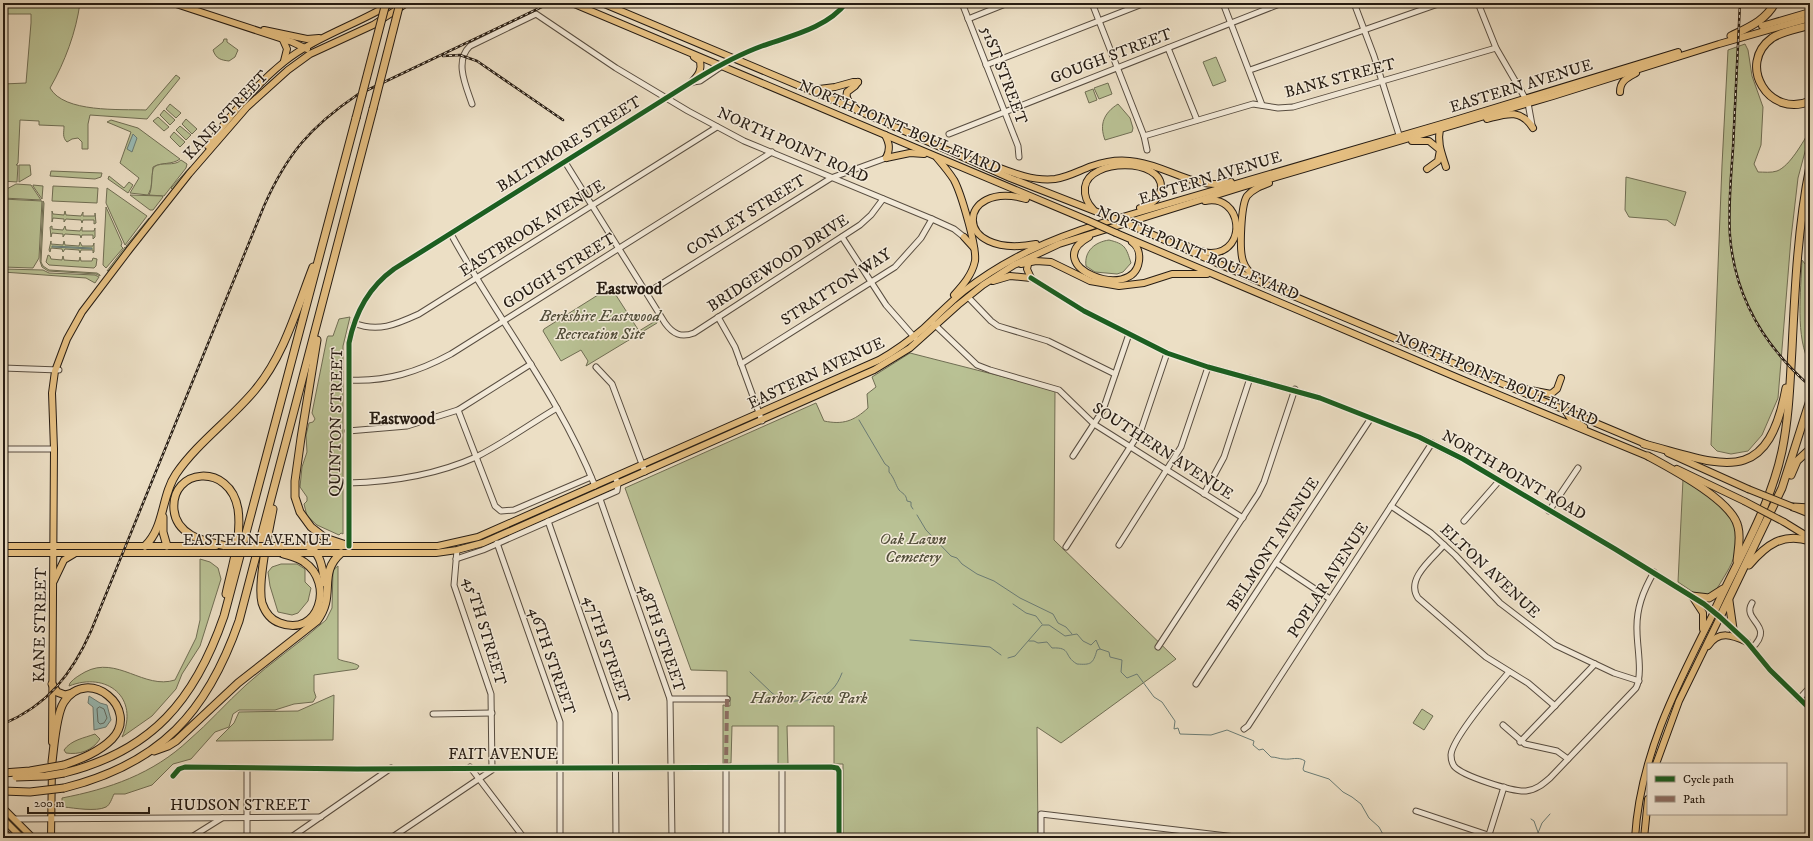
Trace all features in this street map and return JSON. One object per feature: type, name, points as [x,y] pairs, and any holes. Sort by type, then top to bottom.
[{"type":"highway","points":[[3,775],[35,776],[64,769],[79,769],[115,755],[147,735],[160,724],[184,698],[209,657],[224,616],[327,232],[386,3]]},
{"type":"highway","points":[[3,791],[30,792],[64,788],[101,777],[121,769],[155,748],[183,723],[205,696],[223,662],[239,621],[400,3]]},
{"type":"highway","points":[[1731,36],[1761,21],[1769,12],[1774,3]]},
{"type":"highway","points":[[1810,25],[1778,35],[1771,39],[1762,50],[1757,68],[1761,85],[1774,99],[1793,105],[1810,101]]},
{"type":"highway","points":[[1714,612],[1759,520],[1779,464],[1788,412],[1798,246],[1810,166]]},
{"type":"highway","points":[[145,546],[154,536],[171,484],[181,468],[255,390],[271,368],[285,340],[327,232]]},
{"type":"highway","points":[[327,285],[305,411],[294,489],[300,512],[311,528],[325,538],[349,546]]},
{"type":"highway","points":[[1644,444],[1717,462],[1739,462],[1756,455],[1767,443],[1779,417],[1785,396],[1792,350]]},
{"type":"highway","points":[[1777,500],[1810,400]]},
{"type":"highway","points":[[1720,617],[1797,461],[1806,451],[1810,449]]},
{"type":"highway","points":[[1648,456],[1680,474],[1720,501],[1730,510],[1739,528],[1739,544],[1736,566]]},
{"type":"highway","points":[[280,466],[264,561],[261,597],[264,609],[272,619],[283,624],[298,624],[311,618],[316,612],[321,601],[321,588],[319,581],[310,567],[282,550]]},
{"type":"highway","points":[[209,657],[238,542],[238,510],[234,494],[221,480],[207,476],[192,478],[180,488],[176,495],[174,508],[177,522],[192,535],[226,546]]},
{"type":"highway","points":[[164,505],[163,532],[168,546]]},
{"type":"highway","points":[[1793,507],[1810,508]]},
{"type":"highway","points":[[1740,576],[1756,556],[1768,545],[1784,539],[1800,539],[1810,541]]},
{"type":"highway","points":[[308,546],[316,552],[321,564],[327,595]]},
{"type":"highway","points":[[146,753],[176,742],[238,683],[317,621],[325,608],[328,569],[334,559],[341,553]]},
{"type":"highway","points":[[1692,596],[1709,598],[1725,588]]},
{"type":"highway","points":[[1729,599],[1733,628]]},
{"type":"highway","points":[[52,684],[57,692],[65,695],[90,688],[104,691],[118,707],[120,720],[116,733],[106,744],[64,769]]},
{"type":"highway","points":[[52,762],[62,707],[73,693]]},
{"type":"highway","points":[[3,832],[10,838]]},
{"type":"main road","points":[[173,3],[249,28],[304,49],[317,51]]},
{"type":"main road","name":"KANE STREET","points":[[52,838],[54,412],[56,408],[57,370],[63,358],[61,356],[67,339],[82,312],[189,174],[214,138],[262,82],[284,61],[392,3]]},
{"type":"main road","name":"KANE STREET","points":[[189,174],[247,107],[288,70],[304,58],[373,25],[407,3]]},
{"type":"main road","name":"NORTH POINT BOULEVARD","points":[[572,3],[1648,456],[1744,501],[1784,522],[1810,538]]},
{"type":"main road","name":"NORTH POINT BOULEVARD","points":[[602,3],[732,59],[859,111],[1010,178],[1135,227],[1260,282],[1810,514]]},
{"type":"main road","name":"EASTERN AVENUE","points":[[933,323],[945,307],[995,269],[1045,242],[1102,223],[1246,181],[1460,124],[1527,101],[1810,12]]},
{"type":"main road","name":"EASTERN AVENUE","points":[[3,553],[224,553],[282,550],[308,546],[415,547],[450,544],[470,540],[642,465],[828,388],[881,363],[916,339],[933,323],[983,285],[1014,265],[1033,255],[1070,240],[1291,173],[1452,121],[1527,101],[1771,28],[1810,18]]},
{"type":"main road","points":[[249,28],[313,39],[327,37]]},
{"type":"main road","points":[[293,36],[302,40],[304,58]]},
{"type":"main road","points":[[283,40],[287,49],[284,61]]},
{"type":"main road","points":[[677,47],[700,61],[701,71],[692,82]]},
{"type":"main road","points":[[1620,92],[1620,86],[1625,79],[1647,66]]},
{"type":"main road","points":[[808,90],[835,88],[853,82],[858,82],[847,92],[846,98],[859,111]]},
{"type":"main road","points":[[1460,124],[1510,114],[1526,118],[1533,128]]},
{"type":"main road","points":[[1446,166],[1440,150],[1438,139],[1440,130],[1452,121]]},
{"type":"main road","points":[[885,135],[889,145],[889,151],[886,158]]},
{"type":"main road","points":[[1400,139],[1424,140],[1435,145],[1440,150]]},
{"type":"main road","points":[[941,148],[1034,179],[1055,179],[1068,176],[1094,165],[1127,160],[1158,166],[1187,180],[1206,184],[1226,183],[1238,180],[1246,181]]},
{"type":"main road","points":[[1427,169],[1438,161],[1440,150]]},
{"type":"main road","points":[[886,158],[910,153],[933,155],[949,172],[955,182],[974,249],[974,262],[969,277],[945,307]]},
{"type":"main road","points":[[1102,223],[1146,207],[1153,202],[1161,191],[1161,182],[1159,177],[1151,170],[1131,166],[1110,167],[1093,173],[1086,182],[1085,193],[1088,204],[1094,210],[1104,215]]},
{"type":"main road","points":[[1260,282],[1251,274],[1242,257],[1244,204],[1248,195],[1253,190],[1284,178],[1291,173]]},
{"type":"main road","points":[[1045,242],[1020,247],[995,244],[977,232],[973,224],[973,216],[976,208],[981,202],[995,196],[1021,197],[1054,207]]},
{"type":"main road","points":[[1172,209],[1210,200],[1218,201],[1231,210],[1237,225],[1231,244],[1218,252],[1203,252],[1187,246],[1174,244]]},
{"type":"main road","points":[[1103,230],[1082,241],[1077,247],[1075,262],[1081,270],[1086,273],[1119,280],[1129,277],[1134,273],[1139,263],[1139,254],[1135,245],[1128,238]]},
{"type":"main road","points":[[964,237],[974,249]]},
{"type":"main road","points":[[983,285],[1010,276],[1030,278],[1027,269],[1028,262],[1033,255]]},
{"type":"main road","points":[[1014,265],[1028,262],[1051,262],[1090,281],[1119,286],[1144,283],[1172,274],[1215,274]]},
{"type":"main road","points":[[1509,386],[1551,394],[1557,389],[1561,378]]},
{"type":"main road","points":[[1565,410],[1570,418],[1602,437]]},
{"type":"main road","name":"EASTERN AVENUE","points":[[3,546],[226,546],[341,553],[427,554],[457,550],[497,537],[598,496],[618,484],[760,417]]},
{"type":"main road","points":[[594,486],[598,496]]},
{"type":"main road","points":[[457,550],[459,546],[481,539],[490,532]]},
{"type":"main road","points":[[427,554],[430,551],[448,549],[450,544]]},
{"type":"main road","points":[[168,546],[168,554]]},
{"type":"main road","points":[[53,582],[64,560],[76,553]]},
{"type":"main road","points":[[1692,596],[1702,613],[1703,634]]},
{"type":"main road","points":[[1648,763],[1653,744],[1680,682],[1714,612]]},
{"type":"main road","points":[[1656,763],[1676,708],[1720,617]]},
{"type":"main road","points":[[1703,654],[1710,644],[1722,634],[1733,636],[1747,642]]},
{"type":"main road","points":[[1635,838],[1643,780],[1647,766]]},
{"type":"main road","points":[[3,808],[33,838]]},
{"type":"main road","points":[[1644,838],[1647,808]]},
{"type":"main road","points":[[3,819],[22,838]]},
{"type":"street","name":"BALTIMORE STREET","points":[[451,234],[714,68],[732,59],[818,24],[835,15],[846,3]]},
{"type":"street","name":"51ST STREET","points":[[962,3],[1019,148],[1019,156]]},
{"type":"street","points":[[968,19],[1008,3]]},
{"type":"street","points":[[1092,3],[1144,136],[1147,150]]},
{"type":"street","points":[[986,65],[1145,3]]},
{"type":"street","points":[[1223,3],[1250,70],[1262,105]]},
{"type":"street","name":"GOUGH STREET","points":[[949,134],[1282,3]]},
{"type":"street","points":[[1354,3],[1382,81],[1400,139]]},
{"type":"street","points":[[1250,70],[1441,3]]},
{"type":"street","points":[[1478,3],[1496,48],[1527,101],[1533,128]]},
{"type":"street","name":"NORTH POINT ROAD","points":[[472,104],[463,78],[462,59],[465,51],[470,46],[536,14],[593,54],[744,141],[932,219],[954,229],[964,237]]},
{"type":"street","points":[[1168,48],[1197,120]]},
{"type":"street","name":"BANK STREET","points":[[1144,136],[1253,104],[1278,108],[1293,107],[1496,48]]},
{"type":"street","name":"EASTBROOK AVENUE","points":[[354,323],[362,326],[377,328],[396,324],[419,314],[718,127]]},
{"type":"street","name":"GOUGH STREET","points":[[349,380],[379,380],[416,370],[450,354],[772,152]]},
{"type":"street","name":"CONLEY STREET","points":[[647,293],[831,178],[886,158]]},
{"type":"street","points":[[565,162],[647,293]]},
{"type":"street","name":"BRIDGEWOOD DRIVE","points":[[647,293],[666,325],[678,335],[685,336],[693,334],[842,237],[867,219],[883,199]]},
{"type":"street","name":"STRATTON WAY","points":[[741,364],[895,267],[921,238],[932,219]]},
{"type":"street","points":[[451,234],[557,408],[577,445],[594,486]]},
{"type":"street","name":"QUINTON STREET","points":[[349,546],[349,343],[354,323],[369,293],[394,269],[451,234]]},
{"type":"street","points":[[842,237],[898,320],[916,339]]},
{"type":"street","name":"NORTH POINT ROAD","points":[[1030,278],[1084,310],[1167,353],[1208,367],[1330,401],[1432,443],[1654,572],[1692,596],[1733,628],[1747,642],[1770,670],[1810,710]]},
{"type":"street","points":[[968,297],[991,321],[998,326],[1048,341],[1115,374]]},
{"type":"street","points":[[718,317],[735,347],[760,417]]},
{"type":"street","name":"SOUTHERN AVENUE","points":[[933,323],[977,365],[1054,388],[1094,424],[1242,518]]},
{"type":"street","points":[[1073,456],[1103,410],[1128,334]]},
{"type":"street","points":[[1066,547],[1130,448],[1144,422],[1167,353]]},
{"type":"street","points":[[348,432],[407,426],[458,410],[531,364]]},
{"type":"street","points":[[596,367],[612,384],[645,472]]},
{"type":"street","points":[[1119,545],[1184,442],[1208,367]]},
{"type":"street","points":[[3,368],[57,370]]},
{"type":"street","points":[[1204,494],[1224,457],[1250,378]]},
{"type":"street","points":[[1158,647],[1258,494],[1264,482],[1294,390]]},
{"type":"street","points":[[348,483],[399,479],[452,466],[476,457],[557,408]]},
{"type":"street","points":[[458,410],[495,506],[501,511],[514,510],[591,477]]},
{"type":"street","name":"BELMONT AVENUE","points":[[1196,684],[1371,418]]},
{"type":"street","name":"POPLAR AVENUE","points":[[1244,729],[1248,726],[1432,443]]},
{"type":"street","points":[[3,449],[54,449]]},
{"type":"street","points":[[1549,511],[1578,468]]},
{"type":"street","points":[[615,477],[618,484]]},
{"type":"street","points":[[1464,521],[1499,481]]},
{"type":"street","name":"EASTERN AVENUE","points":[[456,559],[497,544],[598,496]]},
{"type":"street","name":"48TH STREET","points":[[598,496],[670,699],[672,838]]},
{"type":"street","name":"ELTON AVENUE","points":[[1391,506],[1425,528],[1444,545],[1492,595],[1555,645],[1595,664],[1639,681]]},
{"type":"street","name":"47TH STREET","points":[[548,521],[615,713],[616,838]]},
{"type":"street","name":"46TH STREET","points":[[497,544],[558,717],[560,728],[561,767],[560,838]]},
{"type":"street","points":[[1444,545],[1417,576],[1415,587],[1416,595],[1436,616],[1477,650],[1508,672],[1528,683],[1555,706]]},
{"type":"street","name":"45TH STREET","points":[[457,550],[454,585],[490,688],[492,713],[492,768]]},
{"type":"street","points":[[1276,563],[1330,599]]},
{"type":"street","points":[[1508,672],[1475,715],[1455,744],[1451,754],[1453,764],[1460,772],[1520,791],[1537,788],[1550,778],[1634,691],[1639,681],[1638,611],[1644,589],[1654,572]]},
{"type":"street","points":[[1752,603],[1751,615],[1759,628],[1761,635],[1759,641],[1752,648]]},
{"type":"street","points":[[1520,742],[1595,664]]},
{"type":"street","points":[[1799,699],[1810,687]]},
{"type":"street","points":[[670,699],[727,699]]},
{"type":"street","points":[[433,714],[492,713]]},
{"type":"street","points":[[1503,725],[1520,742],[1528,745],[1557,750],[1568,759]]},
{"type":"street","points":[[726,766],[726,838]]},
{"type":"street","name":"FAIT AVENUE","points":[[173,776],[179,769],[185,767],[492,768],[726,766],[837,768],[839,838]]},
{"type":"street","points":[[290,838],[392,767]]},
{"type":"street","points":[[782,767],[782,838]]},
{"type":"street","points":[[247,768],[247,838]]},
{"type":"street","points":[[470,768],[524,838]]},
{"type":"street","points":[[391,838],[492,770],[492,768]]},
{"type":"street","points":[[1488,837],[1504,787]]},
{"type":"street","points":[[1416,811],[1488,837],[1497,838]]},
{"type":"street","points":[[1041,838],[1041,814],[1244,838]]},
{"type":"street","name":"HUDSON STREET","points":[[15,819],[321,817]]},
{"type":"street","points":[[190,838],[222,818]]},
{"type":"green space","points":[[3,3],[80,3],[76,25],[69,47],[50,88],[57,96],[67,102],[94,108],[146,110],[176,75],[180,78],[147,119],[90,115],[88,124],[88,149],[82,149],[82,142],[78,138],[67,142],[64,137],[64,126],[39,125],[39,121],[20,120],[18,163],[16,165],[18,165],[17,182],[3,181],[3,84],[26,83],[31,14],[3,14]]},
{"type":"green space","points":[[224,39],[227,39],[227,42],[238,50],[235,57],[229,61],[219,58],[213,50],[223,42]]},
{"type":"green space","points":[[1745,44],[1748,50],[1752,76],[1763,107],[1761,145],[1754,164],[1758,172],[1772,172],[1782,168],[1796,153],[1810,130],[1810,133],[1798,178],[1791,238],[1778,398],[1762,435],[1748,451],[1731,454],[1717,451],[1711,445],[1728,50]]},
{"type":"green space","points":[[1216,57],[1226,81],[1213,86],[1203,62]]},
{"type":"green space","points":[[1108,83],[1112,94],[1099,99],[1094,88]]},
{"type":"green space","points":[[1093,89],[1097,100],[1089,103],[1085,92]]},
{"type":"green space","points":[[170,104],[181,113],[176,118],[166,109]]},
{"type":"green space","points":[[1118,104],[1130,118],[1133,128],[1132,132],[1105,140],[1103,134],[1104,119],[1109,111]]},
{"type":"green space","points":[[164,110],[175,120],[170,125],[160,115]]},
{"type":"green space","points":[[158,117],[169,127],[164,131],[153,121]]},
{"type":"green space","points":[[186,119],[197,129],[192,134],[182,124]]},
{"type":"green space","points":[[111,120],[138,128],[180,159],[153,167],[151,188],[148,195],[130,193],[139,178],[120,163],[131,132],[107,122]]},
{"type":"green space","points":[[180,126],[191,135],[186,140],[176,130]]},
{"type":"green space","points":[[174,132],[185,142],[180,147],[170,137]]},
{"type":"green space","points":[[181,160],[187,164],[186,168],[164,196],[149,195],[154,167],[161,164],[175,163]]},
{"type":"green space","points":[[19,165],[30,165],[31,175],[19,182]]},
{"type":"green space","points":[[190,167],[188,170],[173,190],[171,188]]},
{"type":"green space","points":[[51,171],[102,173],[101,177],[95,179],[50,176]]},
{"type":"green space","points":[[109,176],[124,188],[129,182],[133,185],[128,193],[108,179]]},
{"type":"green space","points":[[1626,177],[1686,192],[1675,226],[1667,220],[1629,217],[1625,210]]},
{"type":"green space","points":[[16,184],[31,185],[41,200],[3,198],[3,191]]},
{"type":"green space","points":[[33,186],[43,186],[42,199]]},
{"type":"green space","points":[[53,186],[98,188],[97,203],[52,201]]},
{"type":"green space","points":[[107,188],[147,216],[125,245],[106,203]]},
{"type":"green space","points":[[130,195],[163,197],[153,210],[150,210]]},
{"type":"green space","points":[[3,199],[42,201],[39,258],[33,268],[3,267]]},
{"type":"green space","points":[[43,201],[41,262],[43,266],[49,270],[97,273],[100,276],[96,274],[48,271],[42,267],[40,261]]},
{"type":"green space","points":[[106,207],[123,248],[106,268],[103,265]]},
{"type":"green space","points":[[52,211],[53,214],[64,215],[65,211],[66,215],[81,216],[83,212],[83,216],[95,216],[95,213],[96,223],[94,224],[94,220],[83,220],[82,223],[81,220],[66,219],[64,222],[64,219],[53,218],[52,222]]},
{"type":"green space","points":[[149,218],[128,247],[126,246]]},
{"type":"green space","points":[[52,226],[52,229],[63,230],[65,226],[66,230],[80,231],[82,227],[82,231],[94,231],[95,228],[95,237],[93,239],[93,235],[82,235],[81,238],[80,235],[65,234],[63,237],[63,234],[52,233],[51,237],[50,227]]},
{"type":"green space","points":[[1109,240],[1124,247],[1128,253],[1131,263],[1123,272],[1117,274],[1095,272],[1086,266],[1087,256],[1095,245]]},
{"type":"green space","points":[[51,241],[51,244],[63,245],[64,241],[65,245],[79,246],[80,242],[82,246],[93,246],[94,243],[94,252],[93,253],[93,250],[81,250],[80,253],[79,250],[65,249],[63,252],[62,249],[51,248],[50,252]]},
{"type":"green space","points":[[125,247],[127,248],[110,270],[107,271]]},
{"type":"green space","points":[[48,255],[51,259],[62,260],[63,256],[64,260],[79,261],[80,257],[81,261],[92,261],[93,258],[97,259],[96,266],[94,268],[49,265],[46,262]]},
{"type":"green space","points":[[1802,260],[1809,269],[1810,279],[1810,364],[1802,341],[1801,328],[1800,299]]},
{"type":"green space","points":[[3,269],[43,270],[49,273],[95,275],[99,277],[95,283],[86,278],[3,272]]},
{"type":"green space","name":"Berkshire Eastwood Recreation Site","points":[[609,288],[612,289],[639,331],[657,320],[657,323],[586,366],[588,361],[581,350],[561,361],[543,331],[544,329]]},
{"type":"green space","points":[[350,317],[343,346],[343,534],[341,533],[339,535],[317,525],[307,516],[304,504],[307,501],[307,497],[300,487],[302,467],[307,452],[306,435],[309,423],[313,422],[315,419],[312,413],[327,338],[328,336],[333,336],[339,319]]},
{"type":"green space","name":"Oak Lawn Cemetery","points":[[910,353],[1055,390],[1054,540],[1176,659],[1061,743],[1037,727],[1038,838],[843,838],[843,764],[834,764],[834,726],[787,726],[788,764],[778,764],[778,726],[732,726],[731,763],[723,764],[723,705],[730,706],[730,697],[727,696],[727,671],[691,670],[625,488],[816,403],[824,421],[843,422],[853,419],[868,408],[867,394],[876,387],[872,377]]},
{"type":"green space","points":[[1683,479],[1721,506],[1730,516],[1736,527],[1738,539],[1735,554],[1727,572],[1712,595],[1699,596],[1678,582]]},
{"type":"green space","points":[[200,559],[210,562],[218,568],[221,579],[200,646],[182,674],[176,689],[152,716],[122,737],[126,723],[127,710],[123,700],[116,691],[107,685],[96,682],[83,682],[69,686],[70,683],[85,672],[97,668],[108,667],[152,681],[164,682],[175,680],[196,638],[200,620]]},
{"type":"green space","points":[[281,564],[297,564],[305,569],[305,582],[311,588],[308,601],[298,613],[292,615],[278,612],[270,586],[268,572],[272,567]]},
{"type":"green space","points":[[338,566],[338,659],[359,666],[357,669],[314,675],[314,691],[316,697],[313,702],[294,704],[275,710],[239,710],[233,714],[229,727],[215,732],[191,759],[173,764],[152,785],[125,794],[114,794],[110,803],[106,807],[85,809],[64,807],[62,805],[62,798],[113,785],[145,771],[161,762],[189,740],[275,660],[326,620],[332,608],[333,570]]},
{"type":"green space","points":[[334,695],[333,740],[216,741],[234,723],[239,712],[298,711]]},
{"type":"green space","points":[[1422,709],[1433,716],[1424,730],[1413,723]]},
{"type":"green space","points":[[95,734],[100,739],[93,747],[80,753],[66,753],[64,750],[70,744]]},
{"type":"water","points":[[133,134],[137,138],[132,152],[127,149]]},
{"type":"water","points":[[52,247],[92,248],[92,249]]},
{"type":"water","points":[[89,696],[100,703],[107,705],[111,720],[106,727],[94,730],[93,707],[88,703]]},
{"type":"waterway","points":[[1752,7],[1753,3]]},
{"type":"waterway","points":[[859,420],[885,464],[889,467],[889,472],[899,490],[905,495],[907,501],[911,502],[913,509]]},
{"type":"waterway","points":[[917,515],[926,530],[951,556],[957,558],[962,564],[977,574],[994,581],[1020,598],[1053,614],[1058,623],[1066,627],[1072,634]]},
{"type":"waterway","points":[[1013,604],[1026,613],[1036,616],[1042,624]]},
{"type":"waterway","points":[[1008,658],[1015,656],[1042,625],[1049,625],[1065,636],[1077,634],[1083,641],[1091,645],[1096,640],[1100,649],[1109,652],[1110,657],[1122,660],[1121,672],[1127,678],[1137,674],[1154,697],[1162,702],[1175,721],[1174,729],[1178,728],[1180,734],[1211,735],[1227,730],[1254,741],[1253,745],[1259,750],[1263,749],[1271,757],[1282,759],[1297,758],[1305,761],[1304,771],[1329,779],[1343,792],[1361,804],[1369,818],[1379,827],[1385,838]]},
{"type":"waterway","points":[[910,640],[990,647],[1001,655]]},
{"type":"waterway","points":[[1029,641],[1038,643],[1047,642],[1052,648],[1062,649],[1077,664],[1091,663],[1097,650],[1100,649]]},
{"type":"waterway","points":[[750,672],[772,693],[785,702],[812,699],[827,694],[838,682],[842,673]]},
{"type":"waterway","points":[[1538,833],[1542,823],[1550,814]]},
{"type":"waterway","points":[[1531,819],[1534,821],[1540,838]]},
{"type":"railway","points":[[3,724],[33,708],[46,698],[67,674],[84,647],[264,206],[291,156],[313,130],[357,95],[550,3]]},
{"type":"railway","points":[[1740,3],[1729,225],[1733,259],[1745,300],[1755,319],[1779,354],[1810,386]]},
{"type":"railway","points":[[443,56],[460,55],[477,61],[563,120]]},
{"type":"marked path","points":[[726,767],[727,699]]},
{"type":"cycle path","points":[[349,546],[349,343],[359,311],[370,292],[377,284],[394,269],[698,78],[746,53],[796,35],[818,25],[838,12],[846,3]]},
{"type":"cycle path","points":[[1031,278],[1084,311],[1167,353],[1208,367],[1320,398],[1419,437],[1463,459],[1615,549],[1704,604],[1747,642],[1770,670],[1810,709]]},
{"type":"cycle path","points":[[173,776],[179,769],[185,767],[357,769],[831,767],[837,768],[839,771],[839,838]]},
{"type":"district","name":"Eastwood","points":[[629,289]]},
{"type":"district","name":"Eastwood","points":[[402,419]]},
{"type":"park label","name":"Harbor View Park","points":[[809,698]]}]
